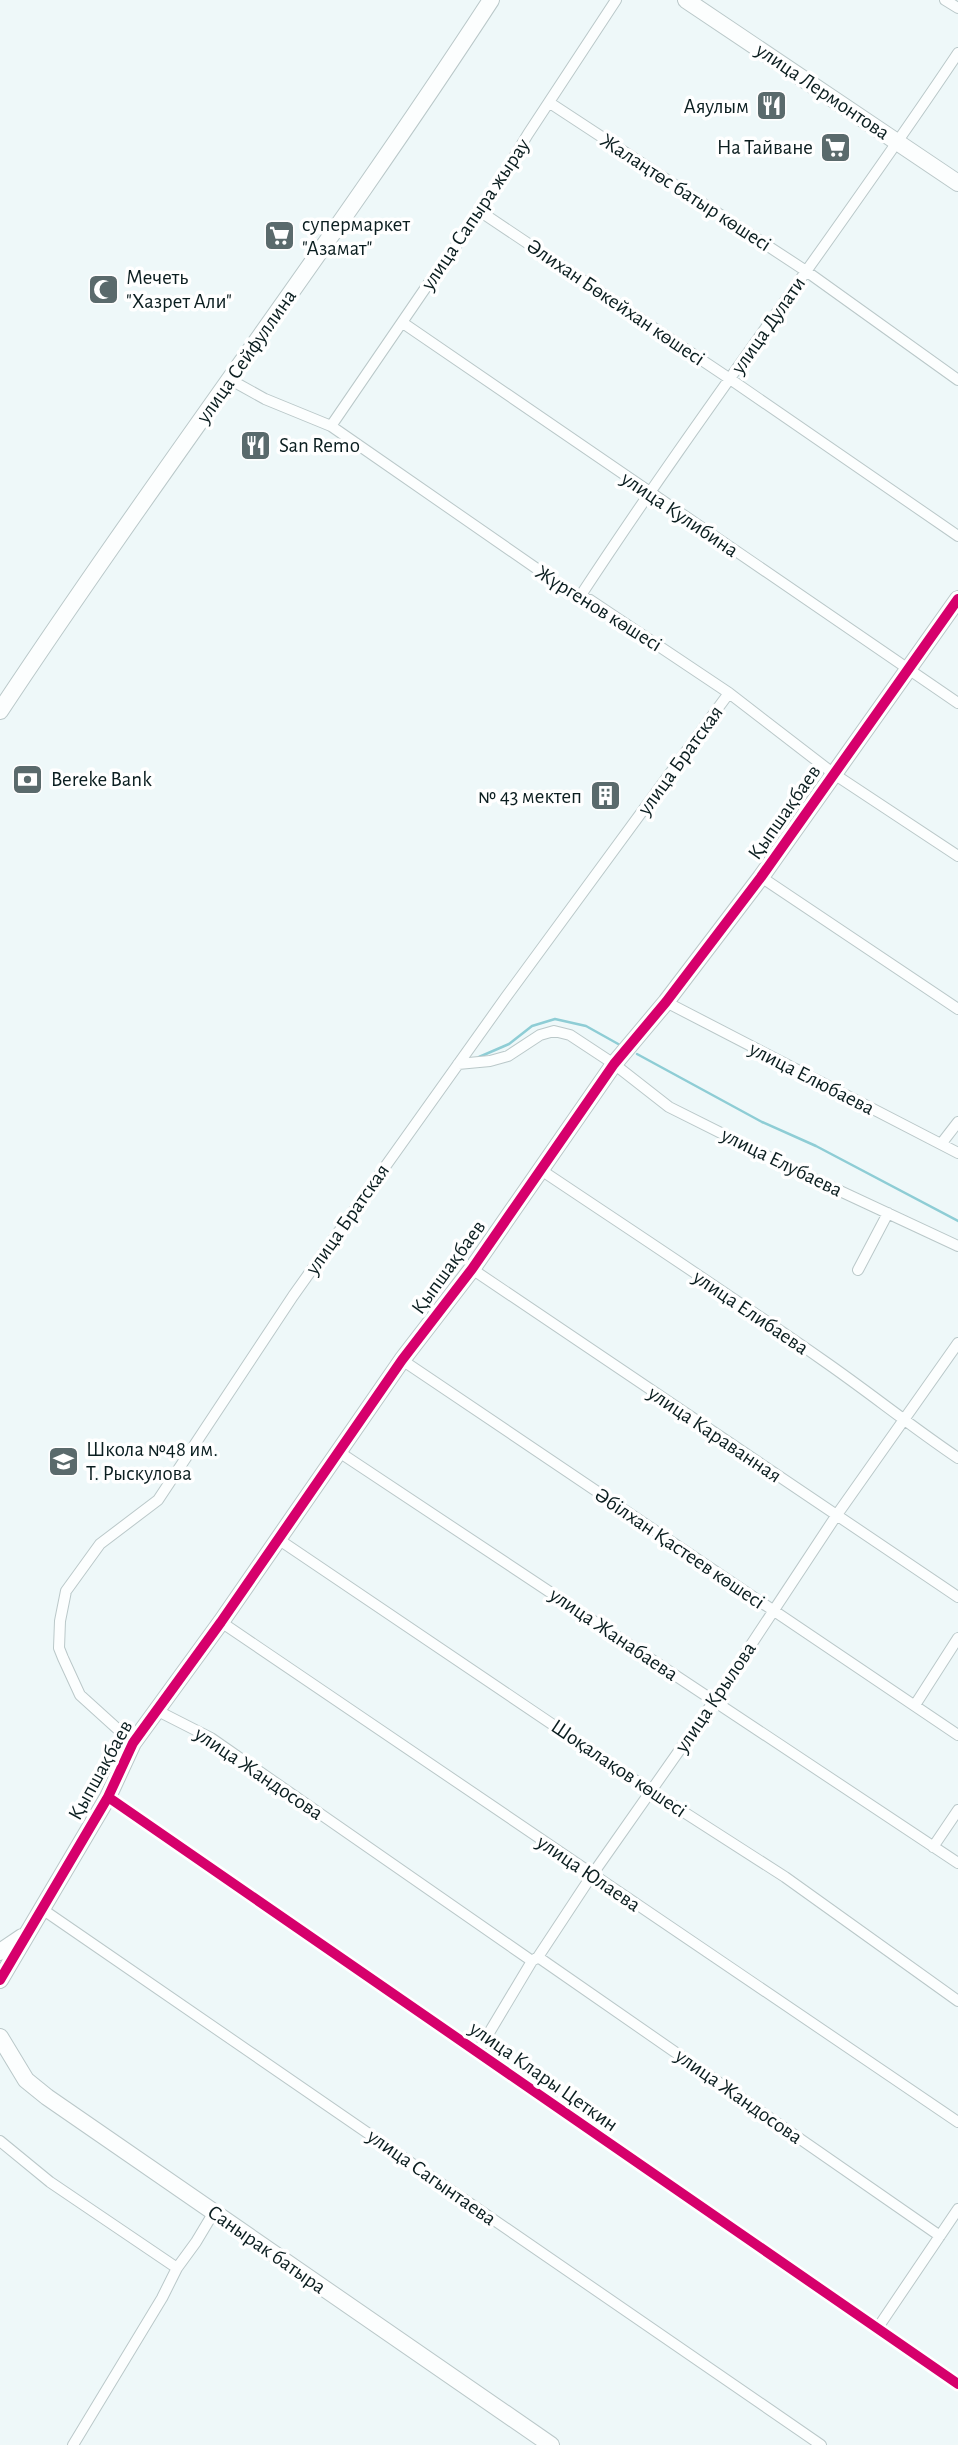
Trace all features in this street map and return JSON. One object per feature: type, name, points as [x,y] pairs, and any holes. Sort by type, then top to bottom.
[{"type":"street","name":"улица Сейфуллина","points":[[0,711],[64,615],[427,99],[491,0]]},
{"type":"street","name":"улица Сапыра жырау","points":[[331,426],[481,212],[528,134],[616,0]]},
{"type":"street","name":"улица Лермонтова","points":[[686,0],[958,183]]},
{"type":"street","points":[[945,0],[958,8]]},
{"type":"street","name":"улица Дулати","points":[[579,598],[648,493],[899,141],[958,53]]},
{"type":"street","name":"Жалаңтөс батыр көшесі","points":[[550,103],[806,271],[958,380]]},
{"type":"street","name":"Әлихан Бөкейхан көшесі","points":[[481,212],[958,536]]},
{"type":"street","name":"улица Кулибина","points":[[403,323],[958,703]]},
{"type":"street","name":"Жүргенов көшесі","points":[[229,379],[264,399],[331,426],[579,598],[590,600],[729,693],[834,774],[958,856]]},
{"type":"street","name":"Қыпшақбаев","points":[[0,1980],[108,1797],[133,1743],[221,1622],[402,1360],[472,1269],[614,1064],[666,1002],[761,877],[958,598]]},
{"type":"street","name":"улица Братская","points":[[133,1743],[80,1695],[58,1648],[66,1591],[100,1544],[158,1500],[293,1296],[458,1064],[729,693]]},
{"type":"street","points":[[761,877],[958,1009]]},
{"type":"street","name":"улица Елюбаева","points":[[666,1002],[958,1153]]},
{"type":"street","name":"улица Елубаева","points":[[458,1064],[508,1056],[540,1035],[554,1031],[570,1035],[614,1064],[669,1107],[794,1170],[958,1246]]},
{"type":"street","points":[[941,1144],[958,1122]]},
{"type":"street","name":"улица Елибаева","points":[[541,1170],[822,1360],[876,1398],[904,1422],[958,1458]]},
{"type":"street","points":[[858,1270],[888,1213]]},
{"type":"street","name":"улица Караванная","points":[[472,1269],[958,1597]]},
{"type":"street","name":"улица Крылова","points":[[477,2053],[535,1959],[714,1701],[836,1516],[958,1343]]},
{"type":"street","name":"Әбілхан Қастеев көшесі","points":[[402,1360],[958,1735]]},
{"type":"street","name":"улица Жанабаева","points":[[339,1452],[958,1863]]},
{"type":"street","name":"Шоқалақов көшесі","points":[[278,1539],[651,1791],[785,1877],[958,2000]]},
{"type":"street","name":"улица Юлаева","points":[[221,1622],[958,2122]]},
{"type":"street","points":[[915,1705],[958,1638]]},
{"type":"street","name":"улица Жандосова","points":[[156,1710],[211,1738],[940,2236]]},
{"type":"street","name":"улица Клары Цеткин","points":[[108,1797],[958,2384]]},
{"type":"street","points":[[933,1847],[958,1810]]},
{"type":"street","name":"улица Сагынтаева","points":[[42,1909],[821,2445]]},
{"type":"street","points":[[0,1952],[27,1934]]},
{"type":"street","name":"Санырак батыра","points":[[0,2038],[26,2080],[47,2097],[551,2445]]},
{"type":"street","points":[[0,2141],[50,2182],[177,2268]]},
{"type":"street","points":[[877,2329],[958,2209]]},
{"type":"street","points":[[73,2445],[162,2298],[177,2268],[214,2212]]},
{"type":"waterway","points":[[479,1057],[509,1044],[532,1026],[555,1019],[586,1026],[620,1045]]},
{"type":"waterway","points":[[637,1054],[762,1122],[816,1146],[958,1221]]},
{"type":"cycle path","points":[[0,1980],[108,1797],[133,1743],[221,1622],[402,1360],[472,1269],[614,1064],[666,1002],[761,877],[958,599]]},
{"type":"cycle path","points":[[108,1797],[958,2384]]},
{"type":"place","name":"Аяулым","points":[[772,106]]},
{"type":"place","name":"На Тайване","points":[[836,147]]},
{"type":"place","name":"супермаркет \"Азамат\"","points":[[279,236]]},
{"type":"place","name":"Мечеть \"Хазрет Али\"","points":[[103,289]]},
{"type":"place","name":"San Remo","points":[[256,445]]},
{"type":"place","name":"Bereke Bank","points":[[28,779]]},
{"type":"place","name":"№ 43 мектеп","points":[[605,796]]},
{"type":"place","name":"Школа №48 им. Т. Рыскулова","points":[[63,1461]]}]
